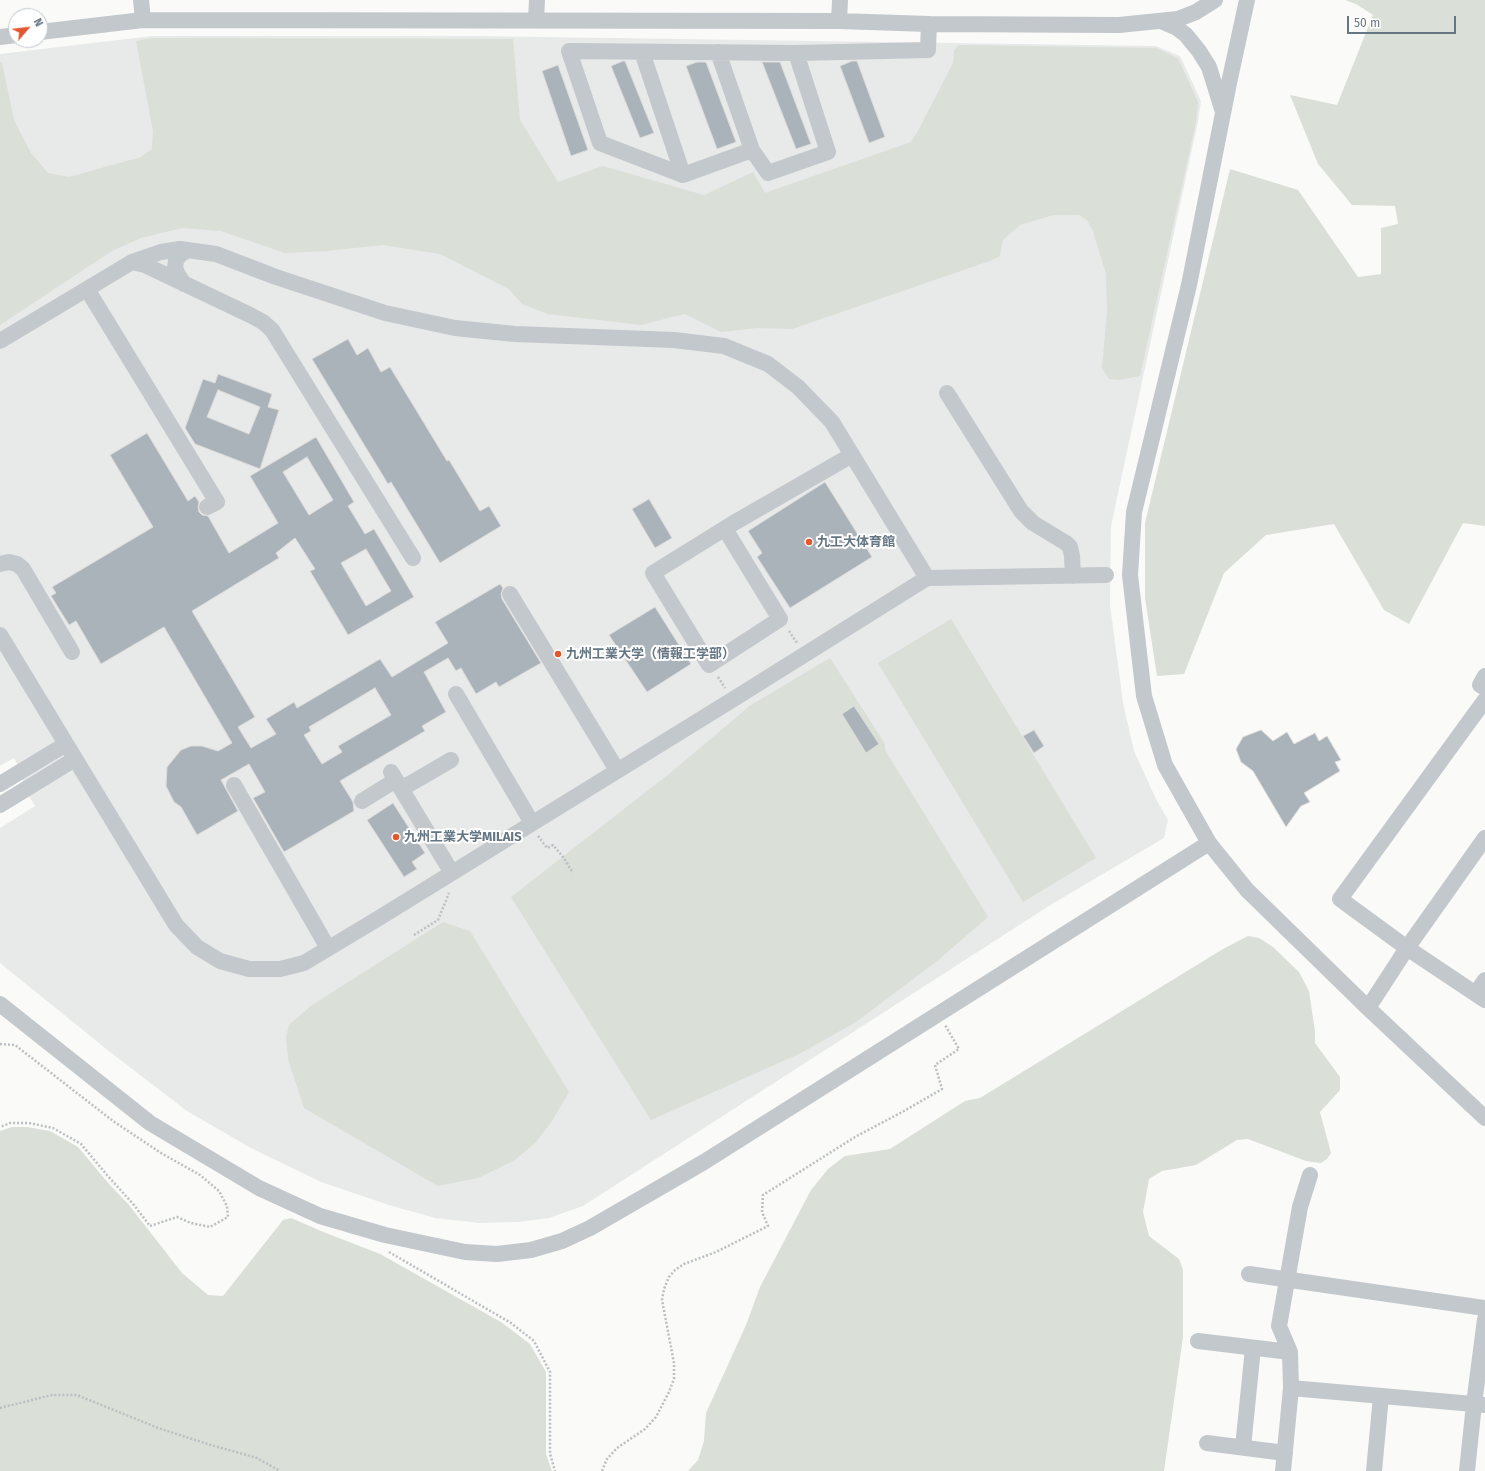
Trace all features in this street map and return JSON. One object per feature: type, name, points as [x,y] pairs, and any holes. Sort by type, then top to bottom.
[{"type":"street","points":[[141,0],[143,20]]},
{"type":"street","points":[[536,20],[537,0]]},
{"type":"street","points":[[839,21],[840,0]]},
{"type":"street","points":[[48,31],[143,20],[839,21],[929,24],[1119,25],[1163,22],[1178,19],[1196,12],[1215,0]]},
{"type":"street","points":[[1247,0],[1189,285],[1134,512],[1130,575],[1144,696],[1165,765],[1209,843],[1246,890],[1485,1118]]},
{"type":"street","points":[[1163,22],[1177,28],[1186,35],[1199,51],[1209,67],[1223,113]]},
{"type":"street","points":[[752,150],[683,175],[600,143],[569,51],[796,53],[928,50],[929,24]]},
{"type":"street","points":[[642,52],[683,175]]},
{"type":"street","points":[[718,52],[752,150],[768,173],[828,152],[796,53]]},
{"type":"street","points":[[0,341],[132,262],[161,252],[180,249],[216,254],[276,277],[385,313],[455,328],[515,334],[674,340],[724,346],[768,364],[798,387],[832,422],[927,578]]},
{"type":"street","points":[[184,284],[175,268],[176,260],[181,254],[188,250]]},
{"type":"street","points":[[132,262],[145,265],[250,315],[263,322],[272,330],[413,558]]},
{"type":"street","points":[[86,289],[217,502],[207,507]]},
{"type":"street","points":[[947,393],[1021,511],[1034,523],[1066,542],[1070,547],[1073,576]]},
{"type":"street","points":[[725,529],[780,619],[710,665],[653,573],[725,529],[852,455]]},
{"type":"street","points":[[0,564],[9,562],[17,564],[23,569],[72,652]]},
{"type":"street","points":[[0,635],[176,925],[197,947],[220,961],[249,969],[280,968],[304,963],[732,700],[927,578],[1106,575]]},
{"type":"street","points":[[510,594],[617,770]]},
{"type":"street","points":[[1485,676],[1480,685],[1485,688]]},
{"type":"street","points":[[456,694],[532,823]]},
{"type":"street","points":[[1482,991],[1407,948],[1340,898],[1485,700]]},
{"type":"street","points":[[16,795],[4,782],[66,744]]},
{"type":"street","points":[[0,805],[75,759]]},
{"type":"street","points":[[362,801],[396,780],[451,760]]},
{"type":"street","points":[[396,780],[452,872]]},
{"type":"street","points":[[234,784],[328,948]]},
{"type":"street","points":[[1368,1008],[1407,948],[1485,838]]},
{"type":"street","points":[[0,1004],[150,1123],[259,1188],[320,1216],[385,1235],[465,1252],[497,1254],[531,1250],[562,1241],[590,1228],[704,1162],[1209,843]]},
{"type":"street","points":[[1283,1471],[1291,1388],[1290,1352],[1279,1326],[1300,1207],[1310,1175]]},
{"type":"street","points":[[1249,1274],[1485,1308]]},
{"type":"street","points":[[1467,1471],[1479,1404],[1485,1319]]},
{"type":"street","points":[[1198,1341],[1290,1352]]},
{"type":"street","points":[[1243,1447],[1253,1348]]},
{"type":"street","points":[[1291,1388],[1479,1404]]},
{"type":"street","points":[[1374,1471],[1381,1396]]},
{"type":"street","points":[[1207,1443],[1285,1453]]},
{"type":"path","points":[[780,619],[805,654]]},
{"type":"path","points":[[710,665],[732,700]]},
{"type":"path","points":[[547,848],[553,844],[563,857],[572,873]]},
{"type":"path","points":[[414,935],[438,920],[456,878],[452,872]]},
{"type":"path","points":[[602,1471],[607,1459],[617,1448],[645,1429],[656,1417],[674,1379],[674,1363],[662,1300],[664,1289],[669,1277],[675,1270],[684,1264],[716,1252],[768,1226],[762,1212],[764,1195],[856,1137],[942,1089],[934,1065],[959,1049],[944,1024]]},
{"type":"path","points":[[0,1044],[15,1045],[113,1121],[161,1153],[200,1175],[219,1191],[227,1206],[228,1217],[210,1227],[191,1223],[177,1217],[150,1226],[134,1205],[107,1176],[81,1144],[53,1128],[29,1123],[10,1123],[0,1127]]},
{"type":"path","points":[[387,1251],[511,1322],[534,1341],[550,1372],[550,1454],[555,1471]]},
{"type":"path","points":[[0,1408],[52,1395],[77,1395],[158,1428],[257,1458],[280,1471]]},
{"type":"shaded area","points":[[1345,0],[1485,0],[1485,526],[1463,523],[1409,624],[1384,610],[1334,524],[1266,535],[1224,573],[1184,674],[1157,676],[1145,598],[1145,523],[1230,169],[1298,190],[1358,277],[1381,274],[1381,228],[1398,224],[1395,206],[1352,205],[1318,164],[1290,95],[1337,105],[1373,15],[1356,4]]},
{"type":"shaded area","name":"九州工業大学（情報工学部）","points":[[152,36],[474,36],[1156,46],[1180,56],[1201,101],[1198,121],[1111,526],[1110,605],[1123,703],[1134,751],[1156,799],[1168,820],[1164,838],[1052,904],[583,1206],[549,1218],[518,1222],[479,1223],[435,1218],[389,1205],[321,1182],[251,1148],[187,1111],[110,1052],[0,963],[0,828],[35,806],[25,790],[21,771],[14,758],[0,766],[0,54]]},
{"type":"shaded area","points":[[152,38],[513,39],[520,120],[558,182],[603,166],[704,195],[753,172],[765,193],[911,142],[953,63],[954,50],[959,45],[1156,48],[1178,58],[1198,102],[1196,122],[1140,376],[1119,380],[1109,379],[1102,368],[1107,311],[1106,274],[1093,231],[1087,220],[1079,215],[1053,215],[1020,225],[1003,240],[1000,256],[990,261],[792,329],[757,328],[721,332],[685,314],[641,325],[548,314],[522,304],[509,289],[440,254],[383,245],[327,251],[285,253],[221,231],[182,228],[141,238],[112,251],[0,325],[0,62],[2,63],[14,120],[31,153],[48,173],[69,177],[141,157],[152,149],[153,131],[136,41]]},
{"type":"shaded area","points":[[951,619],[1096,858],[1023,902],[878,663]]},
{"type":"shaded area","points":[[830,658],[885,744],[885,750],[988,917],[937,961],[856,1022],[801,1053],[651,1120],[511,897],[669,774],[751,705]]},
{"type":"shaded area","points":[[443,922],[470,931],[569,1092],[552,1121],[536,1142],[515,1160],[478,1178],[438,1186],[304,1108],[288,1059],[286,1037],[289,1025],[312,1005]]},
{"type":"shaded area","points":[[1248,936],[1259,938],[1273,947],[1299,972],[1309,991],[1315,1031],[1315,1043],[1340,1077],[1340,1090],[1320,1112],[1331,1153],[1327,1159],[1321,1163],[1306,1161],[1248,1139],[1237,1140],[1196,1165],[1162,1171],[1149,1179],[1143,1212],[1149,1236],[1179,1259],[1183,1270],[1183,1337],[1164,1471],[688,1471],[698,1460],[704,1441],[706,1413],[746,1325],[760,1287],[811,1190],[828,1169],[845,1156],[890,1149],[965,1101],[980,1098],[1223,949]]},
{"type":"shaded area","points":[[12,1127],[27,1127],[50,1131],[78,1147],[129,1205],[182,1273],[208,1295],[223,1296],[283,1220],[291,1218],[380,1254],[501,1322],[530,1344],[546,1372],[546,1454],[552,1471],[0,1471],[0,1131]]},
{"type":"building","points":[[625,61],[654,133],[640,138],[611,66]]},
{"type":"building","points":[[852,61],[857,61],[885,137],[869,143],[840,66]]},
{"type":"building","points":[[697,62],[706,62],[736,142],[717,149],[686,66]]},
{"type":"building","points":[[762,62],[780,62],[811,144],[796,149]]},
{"type":"building","points":[[558,65],[588,150],[571,156],[542,71]]},
{"type":"building","points":[[348,339],[357,355],[368,348],[381,372],[390,367],[447,461],[449,460],[480,511],[489,506],[501,526],[440,563],[391,482],[388,484],[312,359]]},
{"type":"building","points":[[218,374],[272,394],[268,407],[279,410],[260,469],[195,444],[185,428],[203,379],[215,383]],"holes":[[[218,390],[260,407],[249,434],[207,417]]]},
{"type":"building","points":[[147,433],[188,501],[195,496],[199,502],[199,512],[202,515],[208,516],[229,553],[278,523],[250,476],[316,437],[354,502],[348,506],[365,534],[374,529],[414,597],[348,635],[310,571],[315,569],[295,538],[276,553],[279,558],[192,611],[255,717],[238,727],[251,748],[276,734],[266,719],[294,702],[297,708],[380,659],[392,677],[448,643],[435,622],[500,584],[503,588],[501,594],[502,599],[541,663],[499,687],[496,682],[476,694],[461,668],[456,671],[448,658],[424,672],[446,712],[422,726],[425,731],[340,781],[353,802],[354,811],[284,852],[253,798],[265,792],[249,764],[221,780],[238,811],[197,835],[181,807],[174,802],[166,786],[167,767],[181,750],[191,746],[202,746],[218,751],[232,743],[164,627],[101,664],[76,621],[69,625],[51,596],[56,593],[52,587],[153,527],[110,455]],"holes":[[[307,457],[333,500],[309,515],[283,472]],[[366,549],[391,591],[366,606],[341,563]],[[375,688],[391,715],[338,746],[342,752],[322,764],[304,735],[311,731],[309,727]]]},
{"type":"building","name":"九工大体育館","points":[[825,482],[872,557],[790,608],[757,557],[762,553],[748,531]]},
{"type":"building","points":[[649,499],[672,538],[655,548],[632,509]]},
{"type":"building","points":[[655,607],[691,664],[647,692],[609,635]]},
{"type":"building","points":[[854,706],[879,744],[866,753],[842,714]]},
{"type":"building","points":[[1034,730],[1044,746],[1034,753],[1023,736]]},
{"type":"building","points":[[1261,730],[1273,741],[1287,732],[1294,744],[1315,733],[1319,741],[1327,736],[1341,760],[1335,762],[1340,771],[1304,793],[1310,802],[1301,806],[1286,827],[1253,771],[1241,762],[1236,749],[1243,737]]},
{"type":"building","name":"九州工業大学MILAIS","points":[[393,803],[425,853],[412,862],[417,869],[404,877],[367,820]]},
{"type":"place","name":"九工大体育館","points":[[809,542]]},
{"type":"place","name":"九州工業大学（情報工学部）","points":[[558,654]]},
{"type":"place","name":"九州工業大学MILAIS","points":[[396,837]]}]
